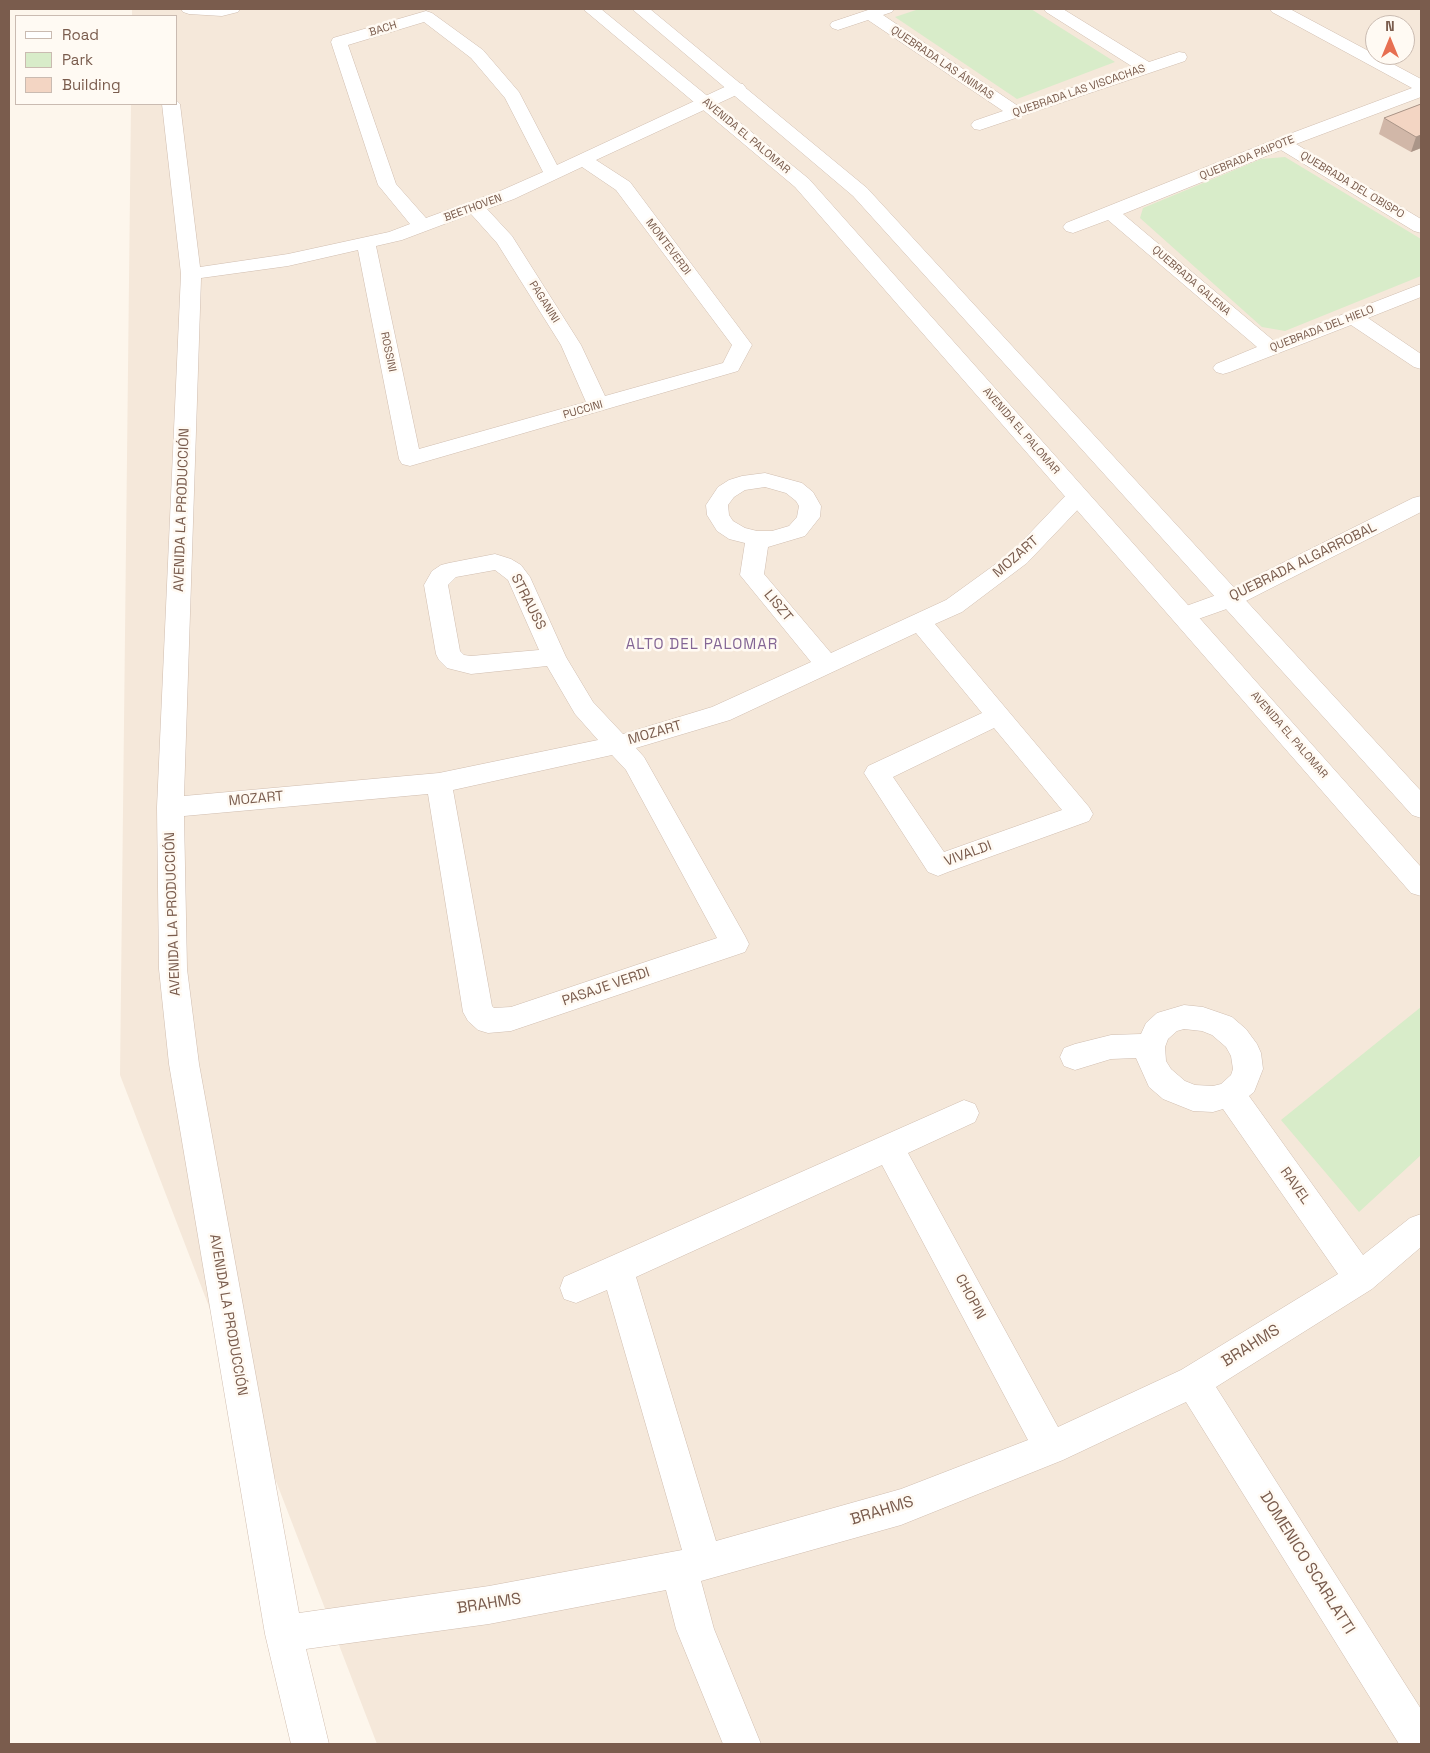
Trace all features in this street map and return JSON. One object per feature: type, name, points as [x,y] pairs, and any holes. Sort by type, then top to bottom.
[{"type":"street","points":[[189,9],[222,11],[232,9]]},
{"type":"street","name":"AVENIDA EL PALOMAR","points":[[591,9],[802,183],[1421,885]]},
{"type":"street","points":[[640,9],[860,192],[1421,808]]},
{"type":"street","points":[[1052,9],[1147,68]]},
{"type":"street","points":[[1278,9],[1421,86]]},
{"type":"street","points":[[838,26],[878,11]]},
{"type":"street","name":"QUEBRADA LAS ÁNIMAS","points":[[878,11],[1014,112]]},
{"type":"street","name":"BACH","points":[[422,226],[387,185],[339,42],[426,16],[477,54],[513,96],[553,174]]},
{"type":"street","name":"QUEBRADA LAS VISCACHAS","points":[[980,125],[1179,57]]},
{"type":"street","name":"BEETHOVEN","points":[[191,274],[288,260],[366,244],[422,226],[507,195],[737,88]]},
{"type":"street","name":"QUEBRADA PAIPOTE","points":[[1073,227],[1282,143],[1421,91]]},
{"type":"street","name":"AVENIDA LA PRODUCCIÓN","points":[[171,105],[191,274],[170,807],[173,969],[184,1064],[284,1634],[310,1744]]},
{"type":"street","name":"QUEBRADA DEL OBISPO","points":[[1282,143],[1421,227]]},
{"type":"street","name":"MONTEVERDI","points":[[583,160],[623,186],[742,345]]},
{"type":"street","name":"PAGANINI","points":[[476,206],[505,240],[571,345],[598,406]]},
{"type":"street","name":"QUEBRADA GALENA","points":[[1111,213],[1271,349]]},
{"type":"street","name":"ROSSINI","points":[[366,244],[410,459]]},
{"type":"street","name":"QUEBRADA DEL HIELO","points":[[1223,368],[1421,290]]},
{"type":"street","points":[[1353,317],[1421,363]]},
{"type":"street","name":"PUCCINI","points":[[410,459],[732,368],[742,345]]},
{"type":"street","name":"MOZART","points":[[170,807],[439,783],[616,745],[721,714],[954,606],[1019,558],[1078,496]]},
{"type":"street","name":"QUEBRADA ALGARROBAL","points":[[1184,616],[1230,599],[1421,503]]},
{"type":"street","name":"LISZT","points":[[757,539],[752,575],[827,665]]},
{"type":"street","name":"STRAUSS","points":[[554,657],[470,665],[456,662],[448,654],[436,585],[440,577],[449,571],[487,563],[495,562],[507,566],[518,577],[554,657],[584,708],[616,745]]},
{"type":"street","name":"VIVALDI","points":[[920,622],[1080,814],[938,865],[877,773],[998,716]]},
{"type":"street","name":"PASAJE VERDI","points":[[439,783],[478,1012],[488,1021],[510,1019],[735,944],[635,764],[616,745]]},
{"type":"street","points":[[1184,1017],[1203,1019],[1222,1026],[1236,1038],[1246,1053],[1248,1069],[1243,1084],[1230,1094],[1213,1099],[1193,1098],[1174,1090],[1160,1078],[1151,1062],[1150,1046],[1156,1032],[1167,1022],[1184,1017]]},
{"type":"street","points":[[1075,1057],[1111,1047],[1128,1045],[1150,1046]]},
{"type":"street","name":"RAVEL","points":[[1230,1094],[1360,1278]]},
{"type":"street","points":[[576,1288],[964,1113]]},
{"type":"street","name":"CHOPIN","points":[[889,1147],[1051,1448]]},
{"type":"street","name":"BRAHMS","points":[[284,1634],[489,1605],[692,1566],[901,1507],[1051,1448],[1193,1382],[1360,1278],[1420,1233]]},
{"type":"street","points":[[618,1270],[692,1566],[695,1629],[742,1744]]},
{"type":"street","name":"DOMENICO SCARLATTI","points":[[1193,1382],[1421,1744]]},
{"type":"shaded area","points":[[132,9],[1421,9],[1421,1744],[377,1744],[120,1075],[131,105],[178,105],[178,15],[132,15]]},
{"type":"green space","points":[[919,9],[1031,9],[1115,62],[1017,99],[895,17]]},
{"type":"green space","points":[[1285,157],[1421,239],[1421,276],[1285,331],[1262,327],[1140,218],[1143,208],[1261,159]]},
{"type":"green space","points":[[1421,1007],[1421,1155],[1359,1212],[1281,1120]]},
{"type":"building","points":[[1421,104],[1421,135],[1416,137],[1384,118]]},
{"type":"district","name":"ALTO DEL PALOMAR","points":[[702,645]]}]
